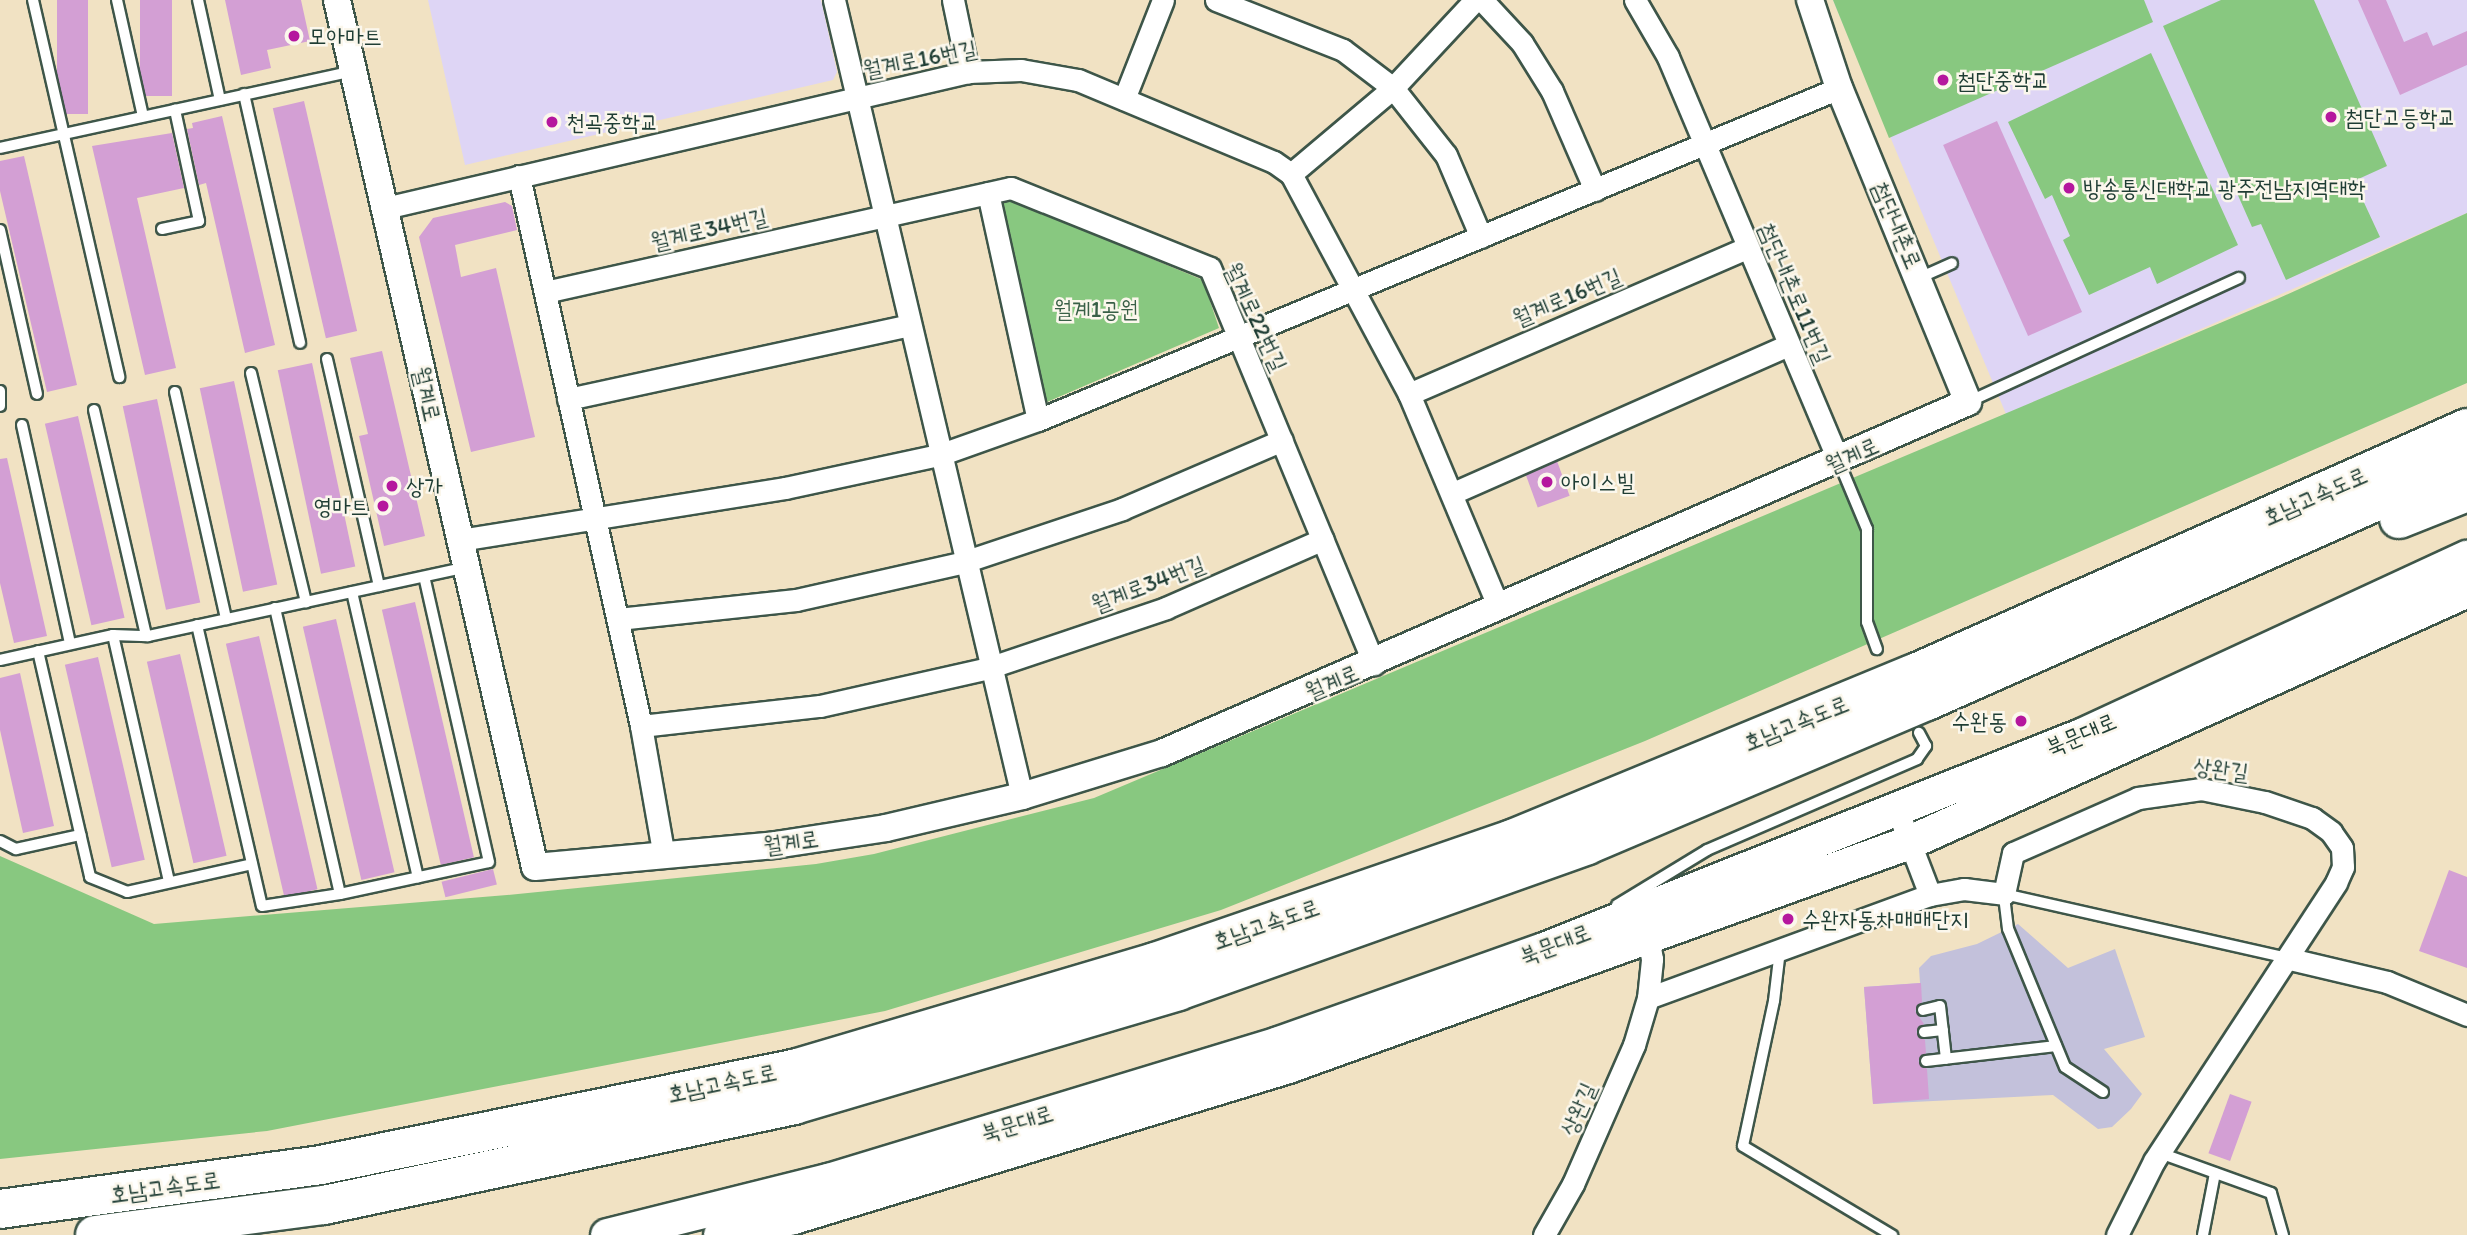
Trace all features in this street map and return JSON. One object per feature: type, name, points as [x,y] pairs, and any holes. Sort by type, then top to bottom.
[{"type":"highway","name":"호남고속도로","points":[[0,1209],[321,1165],[797,1068],[1154,962],[1512,839],[1913,674],[2467,428]]},
{"type":"highway","name":"호남고속도로","points":[[95,1235],[324,1205],[807,1101],[1178,991],[1587,845],[1923,717],[2467,461]]},
{"type":"highway","points":[[1923,717],[2467,492]]},
{"type":"main road","name":"북문대로","points":[[607,1235],[881,1164],[1278,1043],[1541,950],[2081,735],[2467,556]]},
{"type":"main road","name":"북문대로","points":[[720,1235],[793,1217],[1288,1066],[1909,842],[2467,590]]},
{"type":"street","name":"월계로","points":[[337,0],[535,867],[664,856],[886,828],[1022,796],[1162,753],[1839,462],[1968,402]]},
{"type":"street","points":[[834,0],[988,668],[1022,796]]},
{"type":"street","points":[[953,0],[968,72]]},
{"type":"street","points":[[1124,99],[1163,0]]},
{"type":"street","points":[[1216,0],[1343,50],[1393,88],[1446,155],[1481,237]]},
{"type":"street","points":[[1475,0],[1393,88],[1291,174],[1409,394],[1453,493],[1499,608]]},
{"type":"street","points":[[1482,0],[1522,43],[1552,91],[1595,190]]},
{"type":"street","name":"첨단내촌로11번길","points":[[1635,0],[1668,57],[1787,346],[1839,462]]},
{"type":"street","points":[[1797,0],[1824,48]]},
{"type":"street","points":[[1810,0],[1824,48]]},
{"type":"street","name":"첨단내촌로","points":[[1824,48],[1968,402]]},
{"type":"street","name":"월계로16번길","points":[[385,208],[968,72],[1021,70],[1078,80],[1274,162],[1291,174]]},
{"type":"street","points":[[460,540],[595,516],[785,488],[939,456],[1038,420],[1839,88]]},
{"type":"street","points":[[519,176],[641,726],[664,856]]},
{"type":"street","name":"월계로22번길","points":[[884,216],[1011,187],[1210,268],[1374,664]]},
{"type":"street","points":[[988,193],[1038,420]]},
{"type":"street","name":"월계로34번길","points":[[545,292],[884,216]]},
{"type":"street","name":"월계로16번길","points":[[1409,394],[1746,248]]},
{"type":"street","points":[[568,399],[909,325]]},
{"type":"street","points":[[1453,493],[1787,346]]},
{"type":"street","points":[[618,619],[796,600],[964,562],[1122,509],[1282,440]]},
{"type":"street","name":"월계로34번길","points":[[641,726],[820,706],[988,668],[1166,608],[1323,539]]},
{"type":"street","name":"상완길","points":[[2004,894],[2013,853],[2138,798],[2166,790],[2201,789],[2265,802],[2312,818],[2332,832],[2342,848],[2343,867],[2336,883],[2290,958],[2160,1153],[2117,1235]]},
{"type":"street","points":[[1897,810],[1930,895]]},
{"type":"street","points":[[1648,998],[1780,947],[1930,895],[1964,889],[2004,894]]},
{"type":"street","name":"상완길","points":[[1544,1235],[1573,1184],[1607,1109],[1648,998],[1652,959],[1648,937]]},
{"type":"street","points":[[2290,958],[2387,982],[2467,1015]]},
{"type":"lane","points":[[33,0],[118,377]]},
{"type":"lane","points":[[117,0],[143,117]]},
{"type":"lane","points":[[198,0],[220,100]]},
{"type":"lane","points":[[0,148],[354,71]]},
{"type":"lane","points":[[244,94],[300,342]]},
{"type":"lane","points":[[162,229],[199,221],[176,110]]},
{"type":"lane","points":[[0,230],[37,394]]},
{"type":"lane","points":[[1919,278],[1952,263]]},
{"type":"lane","points":[[1968,402],[2239,278]]},
{"type":"lane","points":[[327,359],[379,586]]},
{"type":"lane","points":[[251,373],[306,602]]},
{"type":"lane","points":[[0,391],[0,406]]},
{"type":"lane","points":[[175,392],[226,619]]},
{"type":"lane","points":[[94,410],[146,635]]},
{"type":"lane","points":[[22,425],[70,645]]},
{"type":"lane","points":[[1839,462],[1867,529],[1867,622],[1877,649]]},
{"type":"lane","points":[[0,660],[113,635],[146,635],[197,625],[467,568]]},
{"type":"lane","points":[[197,625],[262,906],[340,894],[489,862],[424,576]]},
{"type":"lane","points":[[352,592],[418,877]]},
{"type":"lane","points":[[275,608],[340,894]]},
{"type":"lane","points":[[113,635],[169,882]]},
{"type":"lane","points":[[38,651],[89,877],[127,892],[252,864]]},
{"type":"lane","points":[[1541,950],[1707,850],[1917,759],[1926,746],[1923,717]]},
{"type":"lane","points":[[0,841],[16,849],[80,835]]},
{"type":"lane","points":[[2104,1092],[2065,1067],[2008,929],[2004,894],[2290,958]]},
{"type":"lane","points":[[1780,947],[1774,1001],[1743,1146],[1892,1235]]},
{"type":"lane","points":[[1923,1010],[1940,1006],[1946,1059]]},
{"type":"lane","points":[[1924,1032],[1943,1030]]},
{"type":"lane","points":[[1926,1061],[2056,1046]]},
{"type":"lane","points":[[2160,1153],[2271,1193],[2284,1235]]},
{"type":"lane","points":[[2203,1235],[2216,1173]]},
{"type":"shaded area","name":"천곡중학교","points":[[428,0],[821,0],[837,72],[833,80],[465,165]]},
{"type":"shaded area","points":[[1833,0],[2467,0],[2467,213],[2006,414]]},
{"type":"shaded area","points":[[2018,924],[2068,968],[2115,949],[2145,1037],[2104,1049],[2142,1094],[2131,1109],[2112,1127],[2098,1129],[2053,1095],[1873,1104],[1864,987],[1920,983],[1919,968],[1931,956],[1977,944]]},
{"type":"green space","name":"첨단중학교","points":[[1833,0],[2144,0],[2153,22],[1889,138]]},
{"type":"green space","points":[[2221,0],[2314,0],[2387,166],[2354,181],[2380,237],[2286,280],[2261,224],[2252,227],[2163,26]]},
{"type":"green space","points":[[2151,53],[2238,245],[2157,284],[2150,267],[2089,295],[2063,240],[2070,236],[2052,195],[2045,199],[2008,122]]},
{"type":"green space","name":"월계1공원","points":[[1010,200],[1203,280],[1219,328],[1047,402],[1003,201]]},
{"type":"green space","points":[[2467,213],[2467,383],[1645,741],[1221,910],[885,1011],[267,1131],[0,1159],[0,856],[154,924],[507,895],[816,864],[874,854],[1094,798],[2277,299]]},
{"type":"building","points":[[57,0],[88,0],[88,114],[57,114]]},
{"type":"building","points":[[140,0],[172,0],[172,96],[140,96]]},
{"type":"building","points":[[225,0],[301,0],[310,41],[267,50],[271,68],[241,75]]},
{"type":"building","points":[[2358,0],[2386,0],[2404,42],[2427,32],[2433,46],[2467,31],[2467,65],[2400,95]]},
{"type":"building","points":[[304,101],[357,331],[326,338],[273,108]]},
{"type":"building","points":[[222,116],[275,345],[245,353],[206,183],[199,185],[187,129],[193,128],[192,123]]},
{"type":"building","points":[[1997,121],[2082,312],[2028,336],[1943,145]]},
{"type":"building","points":[[172,133],[184,188],[137,198],[176,368],[145,375],[92,146]]},
{"type":"building","points":[[24,156],[77,385],[47,392],[0,191],[0,161]]},
{"type":"building","points":[[505,202],[512,206],[517,230],[455,245],[461,277],[496,268],[535,437],[471,452],[419,237],[433,218]]},
{"type":"building","name":"상가","points":[[382,351],[425,536],[384,546],[359,436],[368,434],[350,358]]},
{"type":"building","points":[[312,363],[355,566],[321,574],[278,370]]},
{"type":"building","points":[[234,381],[277,584],[243,592],[200,388]]},
{"type":"building","points":[[157,399],[200,602],[166,610],[123,406]]},
{"type":"building","points":[[78,416],[125,618],[91,625],[45,424]]},
{"type":"building","points":[[7,458],[47,636],[14,643],[0,583],[0,459]]},
{"type":"building","name":"아이스빌","points":[[1557,461],[1570,496],[1538,507],[1525,473]]},
{"type":"building","points":[[415,602],[474,857],[441,865],[382,610]]},
{"type":"building","points":[[336,619],[394,872],[361,880],[303,627]]},
{"type":"building","points":[[259,636],[317,889],[284,897],[226,644]]},
{"type":"building","points":[[180,654],[227,856],[193,863],[147,662]]},
{"type":"building","points":[[98,657],[145,860],[112,867],[65,665]]},
{"type":"building","points":[[20,673],[54,826],[23,833],[0,730],[0,678]]},
{"type":"building","points":[[493,869],[497,885],[445,897],[442,882]]},
{"type":"building","points":[[2449,870],[2467,877],[2467,968],[2419,951]]},
{"type":"building","points":[[1921,983],[1922,1002],[1915,1011],[1924,1024],[1916,1032],[1925,1040],[1926,1053],[1918,1061],[1927,1069],[1929,1099],[1873,1104],[1864,987]]},
{"type":"building","points":[[2230,1094],[2252,1102],[2230,1161],[2208,1153]]},
{"type":"place","name":"모아마트","points":[[294,36]]},
{"type":"place","name":"첨단중학교","points":[[1943,80]]},
{"type":"place","name":"첨단고등학교","points":[[2331,117]]},
{"type":"place","name":"천곡중학교","points":[[552,122]]},
{"type":"place","name":"방송통신대학교 광주전남지역대학","points":[[2069,188]]},
{"type":"place","name":"아이스빌","points":[[1547,482]]},
{"type":"place","name":"상가","points":[[392,486]]},
{"type":"place","name":"영마트","points":[[383,506]]},
{"type":"place","name":"수완동","points":[[2021,721]]},
{"type":"place","name":"수완자동차매매단지","points":[[1788,919]]}]
